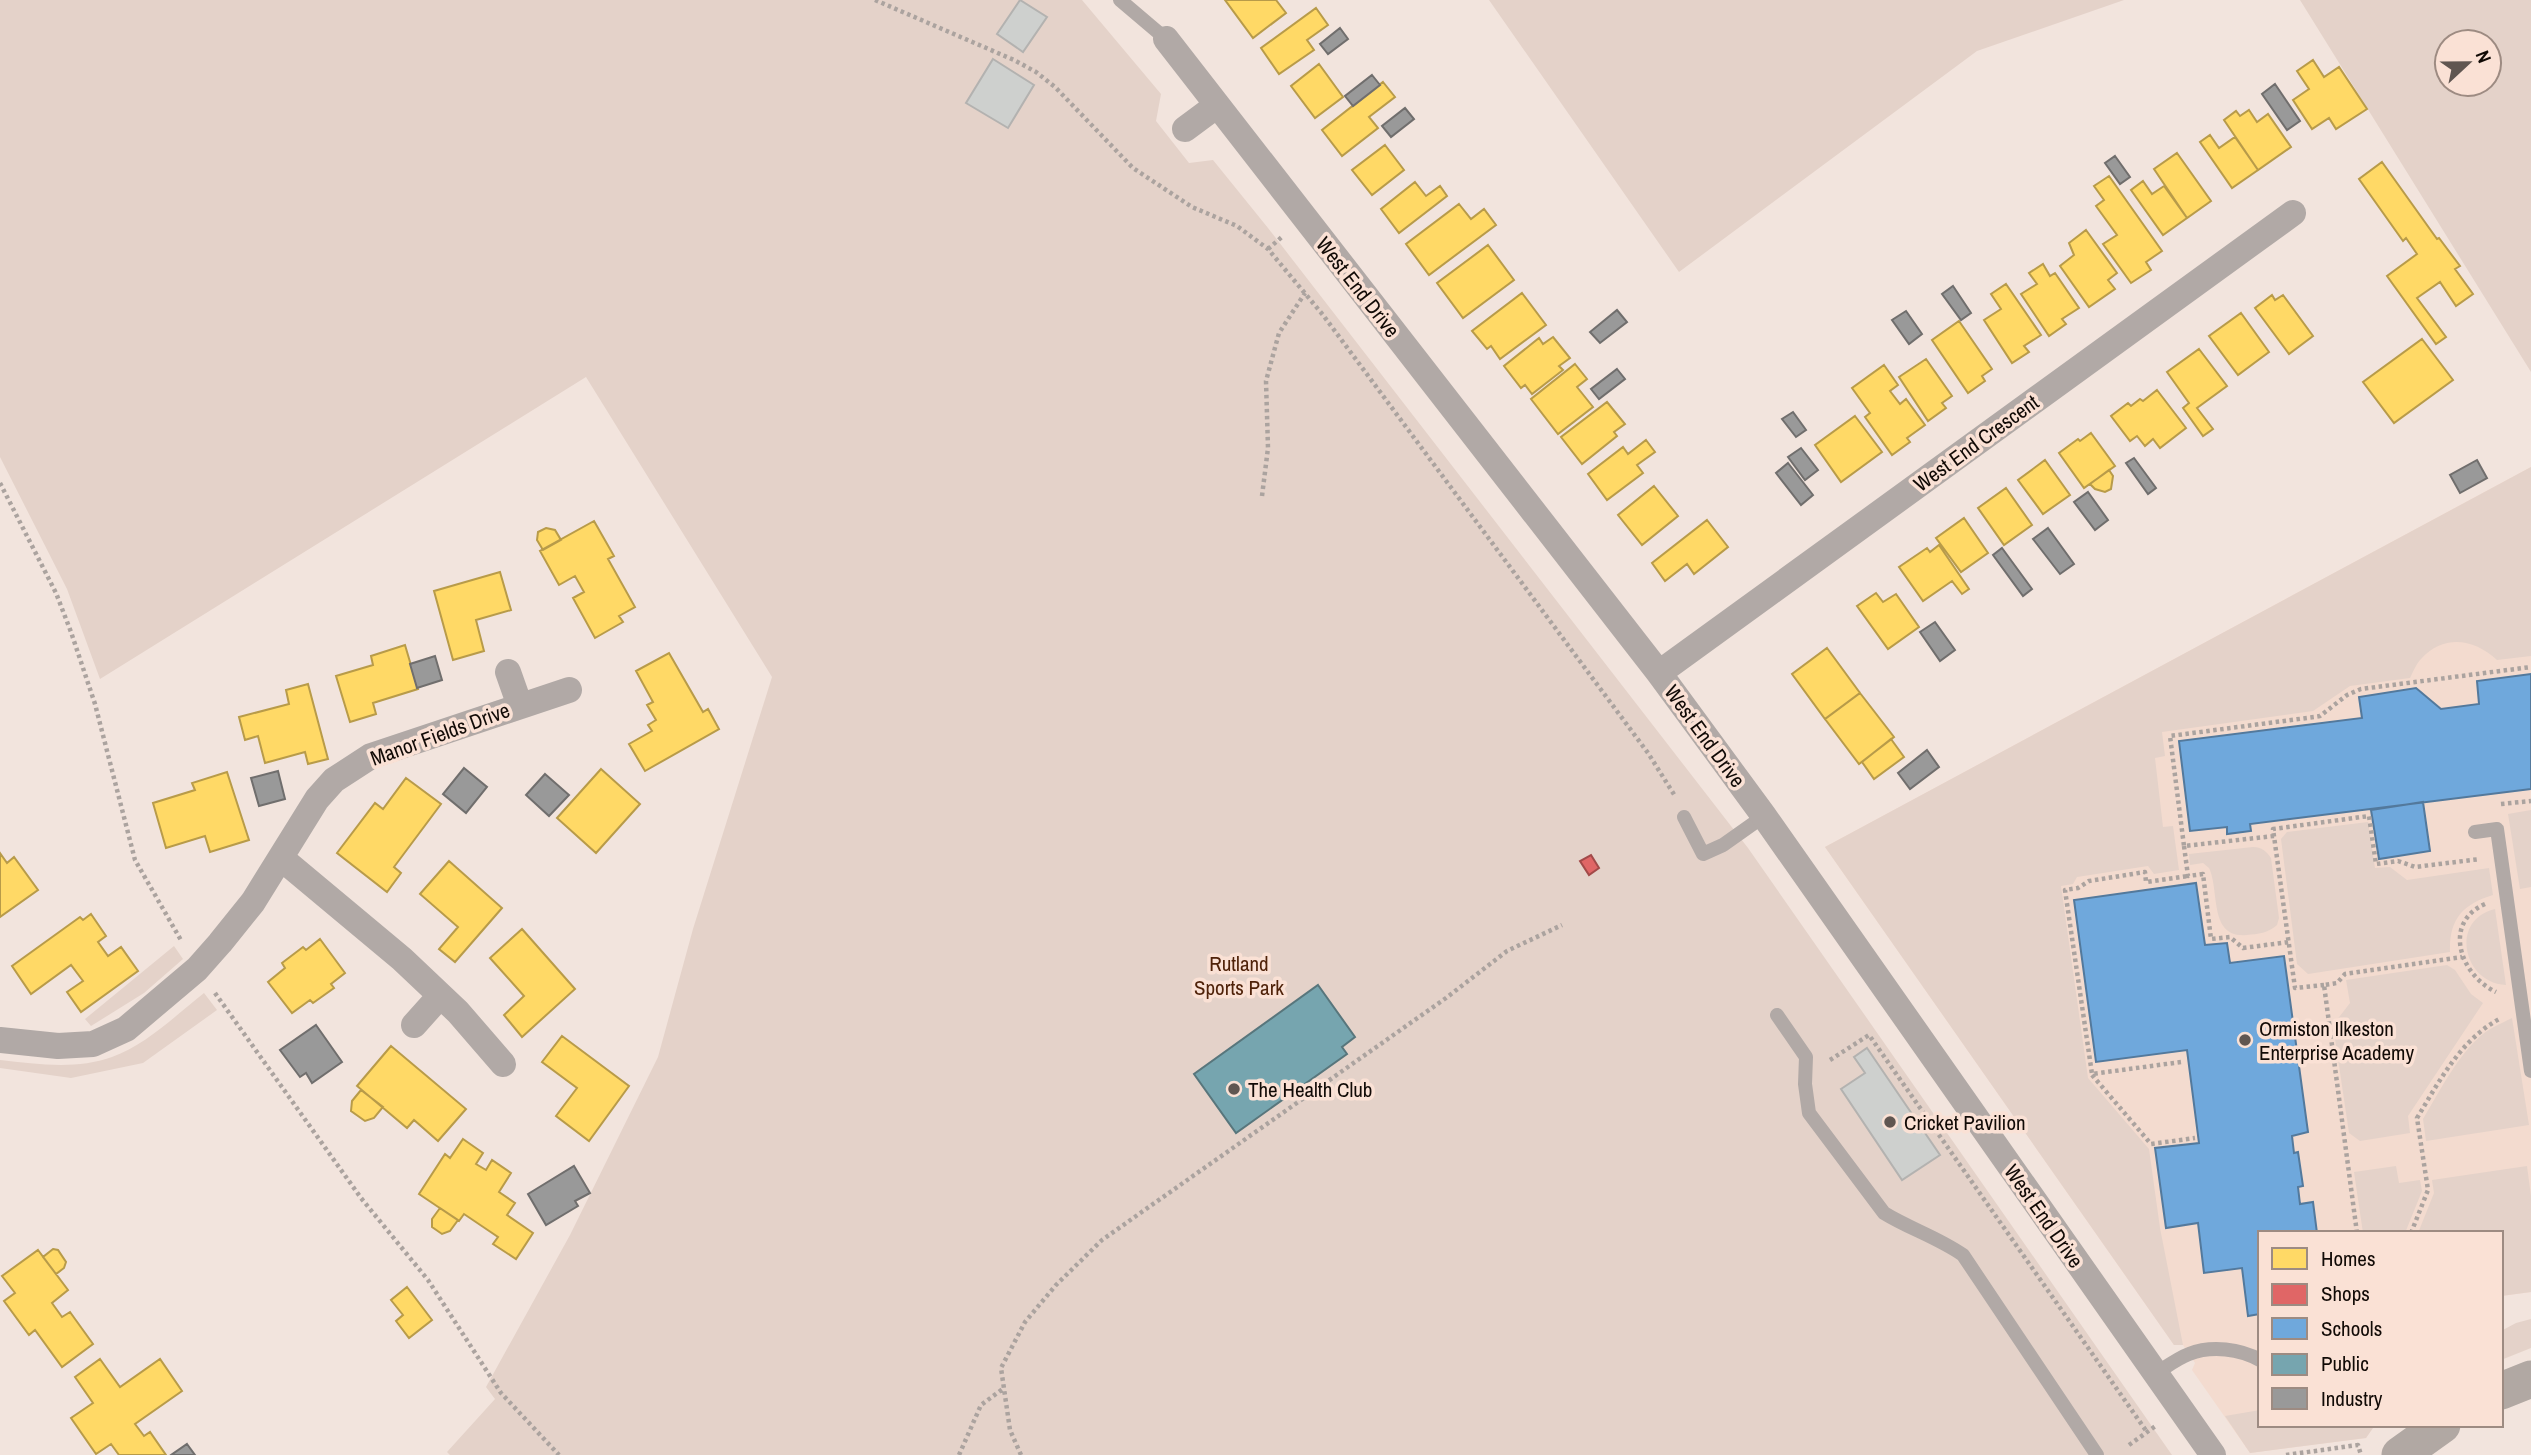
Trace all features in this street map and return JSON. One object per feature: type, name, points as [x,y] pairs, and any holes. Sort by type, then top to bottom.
[{"type":"main road","points":[[2503,1390],[2531,1379]]},
{"type":"main road","points":[[2400,1455],[2439,1427]]},
{"type":"street","name":"West End Drive","points":[[1166,39],[1659,673],[1764,816],[2213,1455]]},
{"type":"street","points":[[1185,129],[1216,106]]},
{"type":"street","name":"West End Crescent","points":[[1659,673],[2293,213]]},
{"type":"street","name":"Manor Fields Drive","points":[[508,672],[520,706]]},
{"type":"street","name":"Manor Fields Drive","points":[[0,1040],[58,1046],[93,1044],[109,1039],[146,1014],[197,969],[253,902],[317,799],[334,780],[371,756],[569,690]]},
{"type":"street","points":[[281,858],[401,959],[458,1012],[503,1064]]},
{"type":"street","points":[[414,1025],[440,996]]},
{"type":"lane","points":[[1120,0],[1166,39]]},
{"type":"lane","points":[[1684,817],[1703,854],[1723,845],[1764,816]]},
{"type":"lane","points":[[2475,832],[2497,829],[2531,1071]]},
{"type":"lane","points":[[1777,1015],[1806,1058],[1805,1075],[1810,1113],[1884,1213],[1940,1240],[1962,1255],[2097,1455]]},
{"type":"lane","points":[[2155,1374],[2189,1354],[2207,1350],[2244,1352],[2258,1359]]},
{"type":"path","points":[[874,0],[1036,72],[1055,87],[1133,169],[1192,207],[1237,226],[1268,250],[1305,293],[1648,753],[1673,793],[1684,817]]},
{"type":"path","points":[[1268,250],[1287,233]]},
{"type":"path","points":[[1262,496],[1268,449],[1266,381],[1279,332],[1305,293]]},
{"type":"path","points":[[0,483],[56,593],[71,632],[95,704],[135,860],[197,969],[361,1198],[428,1280],[501,1393],[559,1455]]},
{"type":"path","points":[[2188,876],[2170,737],[2320,716],[2347,695],[2361,689],[2531,667]]},
{"type":"path","points":[[2462,957],[2345,974],[2337,983],[2295,988],[2273,829],[2369,816],[2376,863],[2398,861],[2415,867],[2501,856]]},
{"type":"path","points":[[2184,846],[2274,836]]},
{"type":"path","points":[[2195,1138],[2151,1144],[2092,1074],[2065,890],[2078,888],[2089,881],[2145,872],[2146,881],[2203,874],[2211,939],[2231,937],[2243,948],[2289,942]]},
{"type":"path","points":[[1021,1455],[1010,1430],[1001,1368],[1025,1322],[1056,1285],[1102,1240],[1446,998],[1507,951],[1562,925]]},
{"type":"path","points":[[2324,985],[2357,1231]]},
{"type":"path","points":[[2412,1231],[2428,1190],[2417,1118],[2460,1052],[2476,1034],[2504,1016]]},
{"type":"path","points":[[1805,1075],[1869,1035],[2147,1432]]},
{"type":"path","points":[[2092,1074],[2181,1062]]},
{"type":"path","points":[[959,1455],[981,1405],[1004,1388]]},
{"type":"path","points":[[2129,1445],[2159,1424]]},
{"type":"path","points":[[2286,1455],[2358,1445],[2361,1455]]},
{"type":"shaded area","name":"Ormiston Ilkeston Enterprise Academy","points":[[2531,467],[2531,1292],[2503,1296],[2503,1231],[2258,1231],[2258,1427],[2374,1427],[2366,1438],[2250,1453],[2192,1370],[2195,1363],[2183,1345],[2174,1345],[1825,847]]},
{"type":"green space","name":"Rutland Sports Park","points":[[0,0],[1082,0],[1161,94],[1156,121],[1189,163],[1213,160],[1748,848],[2172,1455],[450,1455],[447,1452],[495,1399],[486,1387],[570,1235],[658,1057],[693,929],[772,677],[586,377],[100,679],[67,589],[0,457]]},
{"type":"green space","points":[[1489,0],[2124,0],[1977,51],[1679,272]]},
{"type":"green space","points":[[2300,0],[2531,0],[2531,372]]},
{"type":"green space","points":[[2531,467],[2531,656],[2497,660],[2470,644],[2460,642],[2440,645],[2419,661],[2410,678],[2350,686],[2313,711],[2162,732],[2165,756],[2155,758],[2163,827],[2173,826],[2179,870],[2154,874],[2148,866],[2077,877],[2073,884],[2061,886],[2088,1078],[2149,1149],[2160,1228],[2183,1345],[2174,1345],[1825,847]]},
{"type":"green space","points":[[2531,810],[2531,887],[2520,889],[2508,814]]},
{"type":"green space","points":[[2368,822],[2375,868],[2390,867],[2407,880],[2489,868],[2493,895],[2473,903],[2460,914],[2452,930],[2450,952],[2308,974],[2297,964],[2281,839],[2287,832]]},
{"type":"green space","points":[[2253,847],[2264,850],[2271,858],[2279,918],[2277,925],[2259,934],[2235,934],[2226,929],[2221,921],[2209,868],[2203,863],[2190,865],[2189,854]]},
{"type":"green space","points":[[2495,909],[2506,985],[2491,982],[2480,974],[2471,963],[2467,950],[2471,925],[2481,915]]},
{"type":"green space","points":[[174,946],[183,959],[144,993],[91,1026],[85,1019]]},
{"type":"green space","points":[[2447,965],[2455,970],[2471,994],[2483,1003],[2408,1116],[2410,1133],[2360,1141],[2349,1133],[2333,1025],[2350,1003],[2346,980]]},
{"type":"green space","points":[[204,993],[217,1010],[143,1063],[71,1078],[0,1068],[0,1060],[70,1065],[112,1057],[149,1037]]},
{"type":"green space","points":[[2512,1018],[2529,1125],[2426,1141],[2423,1119],[2462,1056],[2481,1035]]},
{"type":"green space","points":[[2396,1166],[2399,1183],[2420,1180],[2422,1191],[2406,1231],[2363,1231],[2354,1172]]},
{"type":"green space","points":[[2527,1166],[2531,1196],[2531,1292],[2503,1296],[2503,1231],[2419,1231],[2434,1193],[2432,1180]]},
{"type":"green space","points":[[2531,1319],[2531,1348],[2503,1359],[2503,1330]]},
{"type":"green space","points":[[2258,1410],[2258,1427],[2374,1427],[2366,1438],[2250,1453],[2225,1416]]},
{"type":"building: Homes","points":[[1225,0],[1276,0],[1286,13],[1253,38]]},
{"type":"building: Homes","points":[[1316,8],[1328,25],[1307,40],[1314,50],[1279,74],[1261,48]]},
{"type":"building: Homes","points":[[2313,60],[2324,77],[2339,67],[2367,109],[2336,129],[2329,118],[2312,129],[2293,100],[2309,89],[2297,71]]},
{"type":"building: Homes","points":[[1319,64],[1343,97],[1315,118],[1291,86]]},
{"type":"building: Homes","points":[[1383,82],[1395,97],[1369,117],[1378,128],[1342,156],[1322,130]]},
{"type":"building: Homes","points":[[2249,110],[2257,122],[2268,114],[2291,147],[2258,170],[2224,120],[2236,111],[2240,116]]},
{"type":"building: Homes","points":[[2210,135],[2219,148],[2235,137],[2258,170],[2232,188],[2200,142]]},
{"type":"building: Homes","points":[[1385,145],[1404,170],[1372,195],[1352,170]]},
{"type":"building: Homes","points":[[2177,153],[2211,201],[2187,218],[2154,169]]},
{"type":"building: Homes","points":[[2382,162],[2437,239],[2439,238],[2460,266],[2455,269],[2473,294],[2456,306],[2440,282],[2417,298],[2446,337],[2436,344],[2387,276],[2417,254],[2406,238],[2403,241],[2359,179]]},
{"type":"building: Homes","points":[[2109,176],[2162,251],[2146,262],[2151,270],[2131,283],[2103,244],[2117,235],[2096,206],[2104,200],[2094,186]]},
{"type":"building: Homes","points":[[2143,181],[2152,194],[2164,186],[2187,218],[2163,235],[2131,190]]},
{"type":"building: Homes","points":[[1415,182],[1426,196],[1440,186],[1447,196],[1399,233],[1381,209]]},
{"type":"building: Homes","points":[[1459,204],[1471,219],[1484,209],[1496,225],[1429,275],[1406,244]]},
{"type":"building: Homes","points":[[2086,230],[2117,273],[2108,280],[2115,289],[2089,307],[2060,266],[2074,255],[2069,243]]},
{"type":"building: Homes","points":[[1488,245],[1514,280],[1463,318],[1437,283]]},
{"type":"building: Homes","points":[[2043,264],[2050,276],[2055,273],[2079,308],[2062,319],[2066,324],[2049,336],[2021,294],[2037,284],[2029,273]]},
{"type":"building: Homes","points":[[2006,284],[2041,335],[2024,346],[2029,352],[2012,363],[1984,320],[2001,309],[1991,294]]},
{"type":"building: Homes","points":[[1522,293],[1546,325],[1500,359],[1491,346],[1487,349],[1472,331]]},
{"type":"building: Homes","points":[[2272,295],[2275,300],[2283,295],[2313,336],[2289,354],[2255,308]]},
{"type":"building: Homes","points":[[2241,313],[2269,352],[2238,375],[2209,336]]},
{"type":"building: Homes","points":[[1959,321],[1992,369],[1982,376],[1985,381],[1968,393],[1932,340]]},
{"type":"building: Homes","points":[[1553,337],[1570,358],[1559,366],[1563,370],[1532,394],[1525,385],[1521,388],[1504,366],[1539,338],[1543,344]]},
{"type":"building: Homes","points":[[2422,339],[2453,380],[2394,423],[2363,382]]},
{"type":"building: Homes","points":[[2199,349],[2227,386],[2197,408],[2213,429],[2203,436],[2183,408],[2189,403],[2167,372]]},
{"type":"building: Homes","points":[[1926,359],[1952,396],[1942,403],[1946,408],[1928,421],[1899,377]]},
{"type":"building: Homes","points":[[1575,364],[1587,379],[1577,387],[1593,407],[1558,434],[1531,399]]},
{"type":"building: Homes","points":[[1884,365],[1898,385],[1890,391],[1900,404],[1906,399],[1925,425],[1907,438],[1910,442],[1892,455],[1865,417],[1870,413],[1852,388]]},
{"type":"building: Homes","points":[[2157,390],[2186,428],[2160,448],[2153,439],[2145,446],[2137,436],[2130,441],[2111,416],[2128,403],[2131,406],[2140,399],[2143,401]]},
{"type":"building: Homes","points":[[1607,402],[1625,424],[1614,432],[1617,436],[1582,464],[1561,437]]},
{"type":"building: Homes","points":[[1855,416],[1882,452],[1841,482],[1815,445]]},
{"type":"building: Homes","points":[[2091,433],[2115,466],[2084,488],[2059,453]]},
{"type":"building: Homes","points":[[1646,440],[1655,452],[1637,465],[1643,473],[1607,500],[1588,474],[1623,447],[1628,454]]},
{"type":"building: Homes","points":[[2045,460],[2070,495],[2043,514],[2018,480]]},
{"type":"building: Homes","points":[[2109,470],[2113,476],[2111,489],[2105,492],[2090,484]]},
{"type":"building: Homes","points":[[1654,486],[1678,516],[1642,545],[1618,515]]},
{"type":"building: Homes","points":[[2006,488],[2032,525],[2004,545],[1978,508]]},
{"type":"building: Homes","points":[[1964,518],[1988,553],[1961,572],[1936,538]]},
{"type":"building: Homes","points":[[1707,520],[1728,547],[1694,574],[1687,564],[1665,581],[1652,563]]},
{"type":"building: Homes","points":[[594,521],[614,556],[608,559],[635,607],[619,616],[623,622],[595,638],[573,598],[584,592],[575,576],[559,585],[540,551]]},
{"type":"building: Homes","points":[[546,528],[555,530],[561,540],[543,550],[537,540],[538,532]]},
{"type":"building: Homes","points":[[1939,545],[1969,589],[1962,594],[1952,581],[1923,601],[1899,567],[1927,548],[1930,552]]},
{"type":"building: Homes","points":[[500,572],[511,610],[476,620],[484,651],[453,660],[434,591]]},
{"type":"building: Homes","points":[[1876,593],[1883,602],[1896,594],[1919,627],[1888,649],[1857,606]]},
{"type":"building: Homes","points":[[405,645],[418,689],[373,703],[376,714],[350,722],[336,676],[373,665],[371,656]]},
{"type":"building: Homes","points":[[1827,648],[1860,693],[1825,719],[1792,674]]},
{"type":"building: Homes","points":[[669,653],[703,712],[708,709],[719,729],[645,771],[629,744],[652,731],[648,725],[656,720],[647,705],[653,702],[636,671]]},
{"type":"building: Homes","points":[[308,684],[328,759],[308,764],[305,752],[265,763],[258,736],[245,740],[239,717],[289,704],[286,690]]},
{"type":"building: Homes","points":[[1860,693],[1894,737],[1859,764],[1825,719]]},
{"type":"building: Homes","points":[[1891,739],[1904,757],[1874,779],[1862,762]]},
{"type":"building: Homes","points":[[601,769],[640,804],[596,853],[557,818]]},
{"type":"building: Homes","points":[[227,772],[249,840],[210,852],[205,836],[166,848],[153,803],[195,790],[192,783]]},
{"type":"building: Homes","points":[[406,778],[441,804],[394,867],[401,873],[387,892],[337,853],[375,803],[383,809]]},
{"type":"building: Homes","points":[[0,853],[7,863],[14,857],[38,890],[0,917]]},
{"type":"building: Homes","points":[[449,861],[502,908],[455,962],[439,949],[458,927],[420,894]]},
{"type":"building: Homes","points":[[91,914],[106,936],[98,942],[108,956],[121,947],[138,971],[81,1012],[67,992],[83,981],[71,965],[31,994],[12,966],[80,917],[83,920]]},
{"type":"building: Homes","points":[[522,929],[575,989],[522,1037],[504,1015],[524,996],[490,958]]},
{"type":"building: Homes","points":[[320,939],[345,973],[331,984],[334,988],[313,1003],[310,1000],[292,1013],[268,982],[285,968],[282,963],[303,947],[306,950]]},
{"type":"building: Homes","points":[[562,1036],[629,1086],[589,1141],[556,1116],[577,1088],[542,1062]]},
{"type":"building: Homes","points":[[391,1046],[466,1109],[438,1141],[414,1120],[407,1128],[357,1086]]},
{"type":"building: Homes","points":[[361,1090],[383,1107],[374,1118],[365,1121],[351,1111],[352,1101]]},
{"type":"building: Homes","points":[[463,1139],[483,1153],[476,1164],[486,1170],[492,1160],[511,1173],[499,1192],[515,1203],[507,1215],[533,1233],[516,1259],[493,1244],[498,1237],[464,1214],[459,1221],[419,1194],[445,1154],[450,1158]]},
{"type":"building: Homes","points":[[440,1208],[458,1220],[450,1231],[442,1234],[432,1227],[432,1219]]},
{"type":"building: Homes","points":[[53,1249],[58,1250],[66,1262],[64,1268],[56,1274],[43,1257]]},
{"type":"building: Homes","points":[[38,1250],[68,1290],[52,1303],[62,1317],[70,1312],[93,1344],[62,1367],[35,1330],[29,1335],[4,1301],[15,1293],[2,1276]]},
{"type":"building: Homes","points":[[407,1287],[432,1320],[409,1338],[396,1321],[403,1315],[391,1300]]},
{"type":"building: Homes","points":[[100,1359],[120,1387],[160,1359],[182,1391],[135,1424],[144,1436],[150,1432],[166,1455],[119,1455],[111,1444],[96,1454],[71,1418],[93,1403],[75,1377]]},
{"type":"building: Shops","points":[[1591,855],[1599,868],[1589,875],[1580,861]]},
{"type":"building: Schools","points":[[2531,674],[2531,789],[2250,824],[2251,831],[2227,834],[2227,827],[2190,831],[2179,741],[2362,718],[2359,697],[2416,688],[2441,709],[2479,704],[2477,681]]},
{"type":"building: Schools","points":[[2423,802],[2430,851],[2379,859],[2371,810]]},
{"type":"building: Schools","points":[[2196,883],[2205,945],[2227,943],[2230,963],[2284,956],[2308,1132],[2292,1136],[2294,1153],[2298,1152],[2303,1186],[2298,1187],[2300,1204],[2313,1202],[2317,1231],[2258,1231],[2258,1314],[2248,1316],[2242,1268],[2204,1273],[2198,1223],[2166,1228],[2155,1148],[2199,1143],[2187,1050],[2096,1062],[2074,900]]},
{"type":"building: Public","points":[[1318,985],[1355,1037],[1342,1047],[1347,1054],[1236,1133],[1194,1074]]},
{"type":"building: Industry","points":[[1340,28],[1348,39],[1328,54],[1320,44]]},
{"type":"building: Industry","points":[[1372,75],[1380,85],[1353,106],[1345,96]]},
{"type":"building: Industry","points":[[2275,84],[2300,121],[2287,130],[2262,94]]},
{"type":"building: Industry","points":[[1405,108],[1414,119],[1391,137],[1382,126]]},
{"type":"building: Industry","points":[[2115,156],[2130,177],[2120,184],[2105,163]]},
{"type":"building: Industry","points":[[1953,286],[1971,313],[1961,320],[1942,294]]},
{"type":"building: Industry","points":[[1617,310],[1627,322],[1600,343],[1590,332]]},
{"type":"building: Industry","points":[[1906,311],[1922,334],[1909,344],[1892,320]]},
{"type":"building: Industry","points":[[1617,369],[1625,379],[1599,399],[1591,389]]},
{"type":"building: Industry","points":[[1793,412],[1806,430],[1796,437],[1782,419]]},
{"type":"building: Industry","points":[[1801,448],[1818,470],[1805,480],[1788,457]]},
{"type":"building: Industry","points":[[2134,458],[2156,488],[2148,494],[2126,463]]},
{"type":"building: Industry","points":[[2477,460],[2487,478],[2460,493],[2450,475]]},
{"type":"building: Industry","points":[[1788,463],[1813,495],[1801,505],[1776,473]]},
{"type":"building: Industry","points":[[2088,492],[2108,520],[2095,530],[2074,502]]},
{"type":"building: Industry","points":[[2048,528],[2074,564],[2060,574],[2033,539]]},
{"type":"building: Industry","points":[[2002,548],[2032,589],[2023,596],[1993,555]]},
{"type":"building: Industry","points":[[1935,622],[1955,650],[1940,661],[1920,632]]},
{"type":"building: Industry","points":[[435,656],[442,680],[417,688],[410,664]]},
{"type":"building: Industry","points":[[1927,750],[1939,767],[1910,789],[1898,773]]},
{"type":"building: Industry","points":[[464,768],[487,787],[466,813],[443,794]]},
{"type":"building: Industry","points":[[278,771],[285,799],[259,806],[251,778]]},
{"type":"building: Industry","points":[[545,774],[569,795],[549,816],[526,795]]},
{"type":"building: Industry","points":[[316,1025],[342,1062],[312,1083],[306,1073],[300,1077],[280,1050]]},
{"type":"building: Industry","points":[[574,1166],[590,1193],[575,1201],[578,1206],[546,1225],[528,1194]]},
{"type":"building: Industry","points":[[187,1444],[195,1455],[171,1455]]},
{"type":"building: Other","points":[[1020,0],[1047,17],[1023,52],[997,34]]},
{"type":"building: Other","points":[[993,59],[1034,85],[1008,128],[966,103]]},
{"type":"building: Other","name":"Cricket Pavilion","points":[[1867,1048],[1940,1155],[1902,1180],[1841,1089],[1865,1073],[1854,1057]]},
{"type":"place","name":"Ormiston Ilkeston Enterprise Academy","points":[[2245,1040]]},
{"type":"place","name":"The Health Club","points":[[1234,1089]]},
{"type":"place","name":"Cricket Pavilion","points":[[1890,1122]]}]
